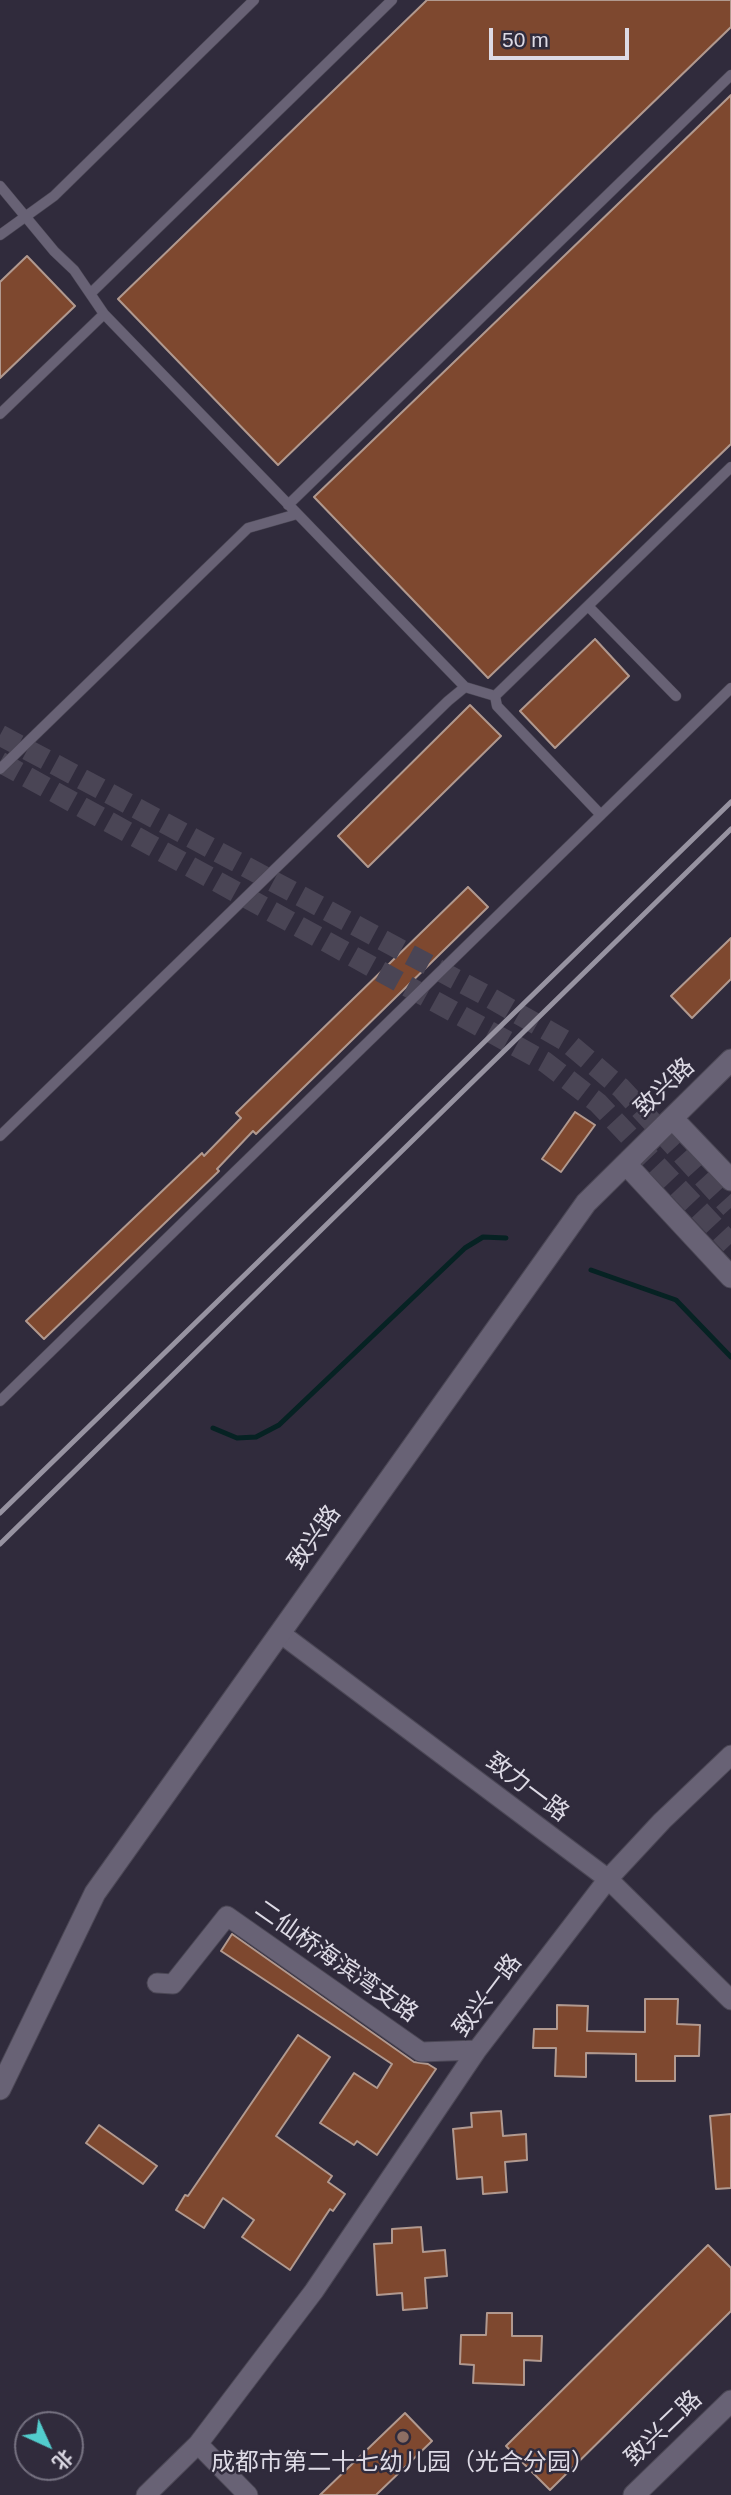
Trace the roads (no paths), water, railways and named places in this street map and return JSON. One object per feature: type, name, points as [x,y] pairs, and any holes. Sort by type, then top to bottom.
[{"type":"street","name":"致兴路","points":[[0,2089],[95,1893],[586,1203],[731,1060]]},
{"type":"street","points":[[672,1118],[731,1180]]},
{"type":"street","points":[[626,1164],[731,1276]]},
{"type":"street","name":"致力一路","points":[[280,1633],[608,1879],[731,2000]]},
{"type":"street","name":"致兴一路","points":[[146,2495],[198,2444],[314,2291],[477,2050],[608,1879],[662,1821],[731,1755]]},
{"type":"street","name":"二仙桥海滨湾支路","points":[[157,1983],[173,1984],[226,1916],[421,2052],[477,2050]]},
{"type":"street","name":"致兴二路","points":[[634,2495],[731,2401]]},
{"type":"street","points":[[198,2444],[248,2495]]},
{"type":"lane","points":[[0,235],[54,196],[254,0]]},
{"type":"lane","points":[[90,293],[392,0]]},
{"type":"lane","points":[[288,505],[731,75]]},
{"type":"lane","points":[[0,186],[90,293],[104,314],[288,505],[465,687],[495,696]]},
{"type":"lane","points":[[0,414],[104,314]]},
{"type":"lane","points":[[495,696],[731,467]]},
{"type":"lane","points":[[0,769],[248,528],[297,514]]},
{"type":"lane","points":[[588,606],[676,696]]},
{"type":"lane","points":[[0,1136],[447,701],[465,687]]},
{"type":"lane","points":[[0,1401],[731,688]]},
{"type":"lane","points":[[495,696],[497,706],[601,815]]},
{"type":"waterway","points":[[213,1428],[237,1438],[256,1437],[279,1425],[465,1248],[483,1237],[506,1238]]},
{"type":"waterway","points":[[591,1270],[676,1300],[731,1357]]},
{"type":"tunnel","points":[[0,735],[566,1041],[621,1088],[731,1208]]},
{"type":"tunnel","points":[[0,762],[545,1062],[598,1103],[731,1244]]},
{"type":"railway","points":[[0,1513],[731,802]]},
{"type":"railway","points":[[0,1544],[731,829]]},
{"type":"place","name":"成都市第二十七幼儿园（光合分园）","points":[[403,2437]]}]
